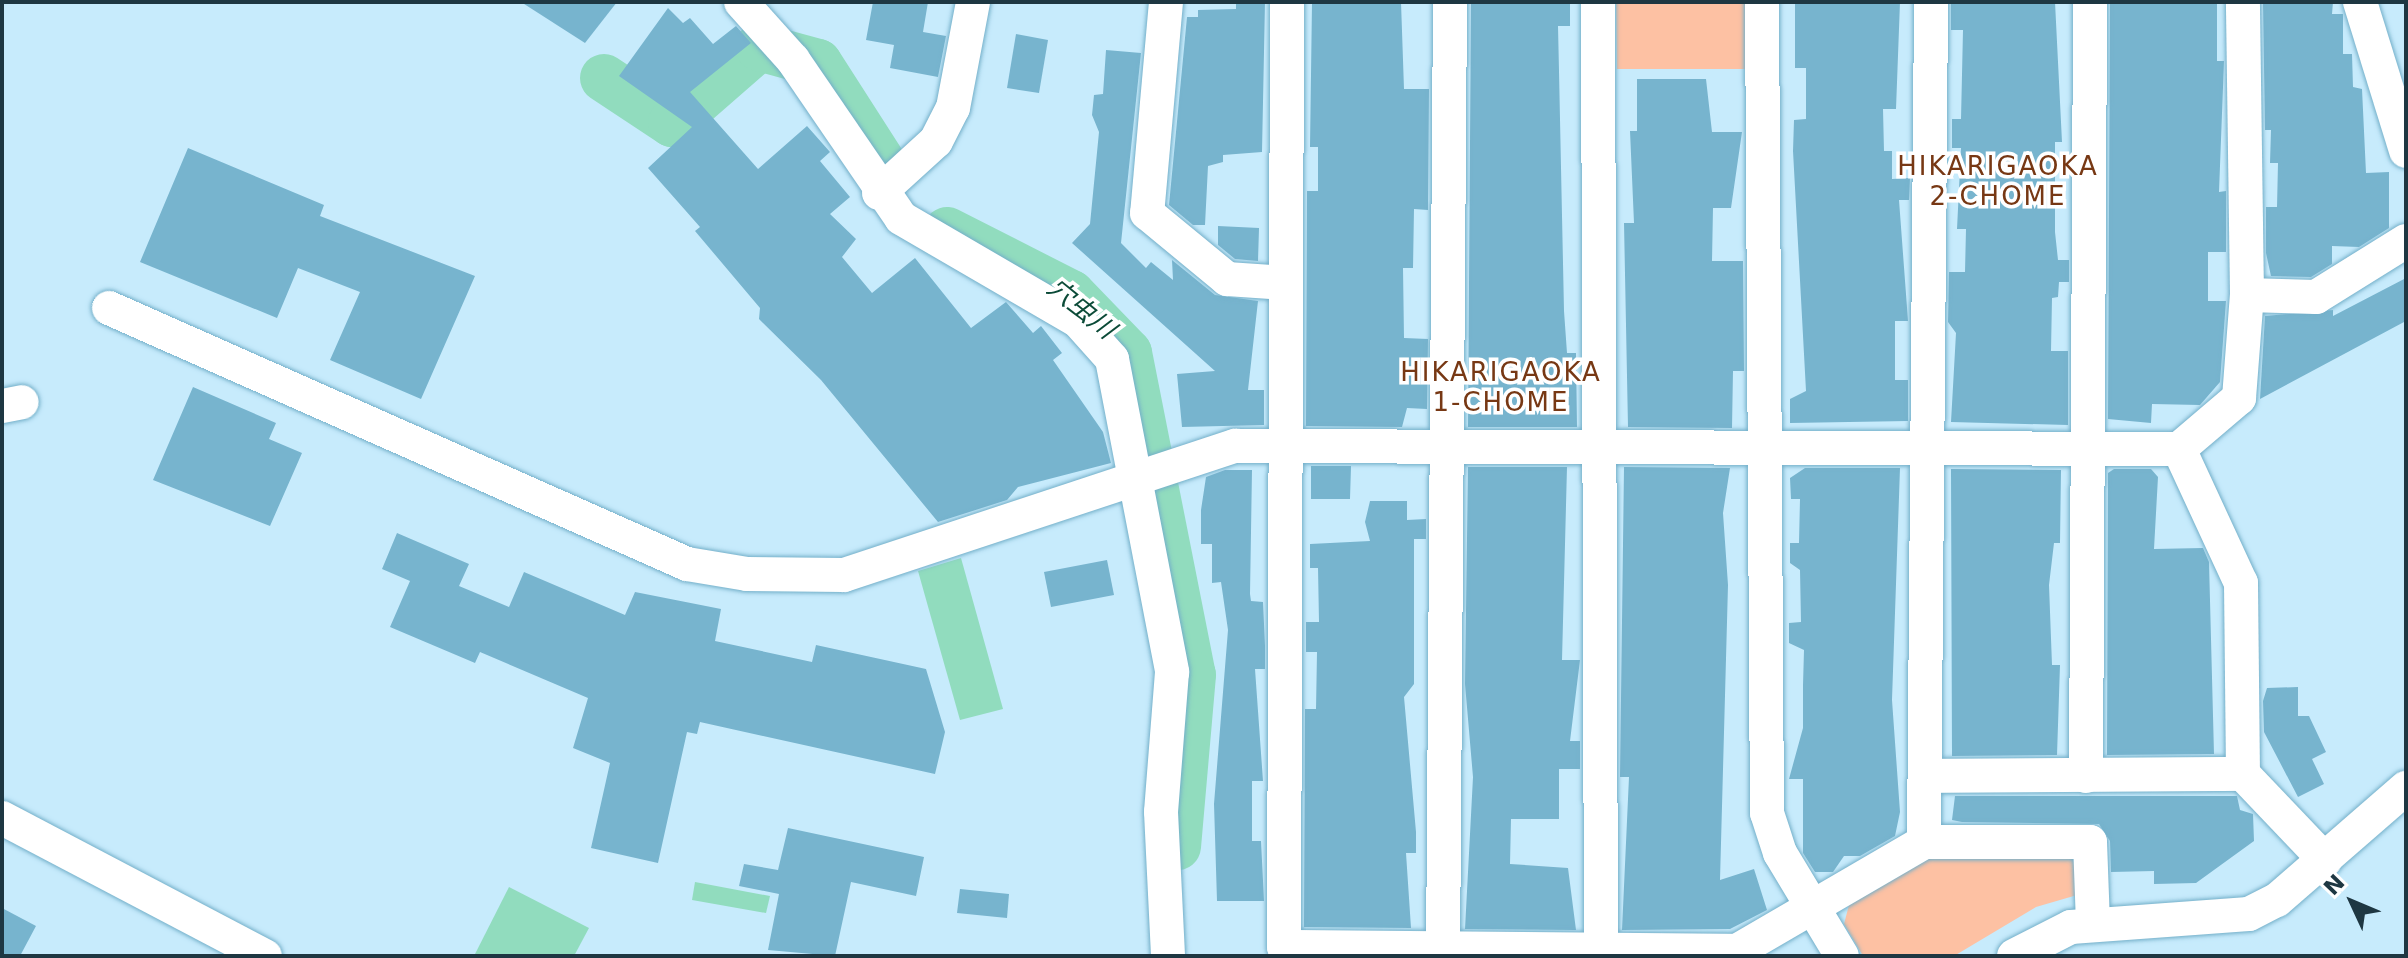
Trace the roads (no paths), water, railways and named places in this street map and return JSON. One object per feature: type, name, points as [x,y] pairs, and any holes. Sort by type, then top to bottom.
[{"type":"street","points":[[741,2],[793,60],[879,193],[901,218],[952,254],[1098,337],[1112,359],[1172,672],[1161,812],[1168,956]]},
{"type":"street","points":[[879,193],[936,141],[953,108],[973,2]]},
{"type":"street","points":[[1166,2],[1147,213],[1227,279],[1286,283]]},
{"type":"street","points":[[1287,2],[1284,947],[1443,952],[1601,949],[1737,951],[1814,912],[1924,842],[2090,842],[2093,924]]},
{"type":"street","points":[[1443,952],[1450,2]]},
{"type":"street","points":[[1598,2],[1601,949]]},
{"type":"street","points":[[1762,2],[1767,813],[1814,912],[1842,956]]},
{"type":"street","points":[[1924,842],[1927,776],[1931,2]]},
{"type":"street","points":[[2086,776],[2085,448],[2090,2]]},
{"type":"street","points":[[109,308],[702,567],[844,575],[1235,446],[1447,450],[1601,446],[2179,449],[2239,398],[2247,295],[2243,2]]},
{"type":"street","points":[[2360,2],[2406,151]]},
{"type":"street","points":[[2247,295],[2316,297],[2406,241]]},
{"type":"street","points":[[2179,449],[2241,583],[2243,774],[2325,860]]},
{"type":"street","points":[[1927,776],[2243,774]]},
{"type":"street","points":[[2014,956],[2071,927],[2249,914],[2325,860],[2406,788]]},
{"type":"street","points":[[2,818],[265,956]]},
{"type":"waterway","name":"穴虫川","points":[[604,78],[672,123],[759,47],[818,63],[888,172]]},
{"type":"waterway","name":"穴虫川","points":[[947,231],[1071,294],[1128,353],[1192,675],[1177,846]]},
{"type":"district","name":"HIKARIGAOKA 2-CHOME","points":[[1998,182]]},
{"type":"district","name":"HIKARIGAOKA 1-CHOME","points":[[1501,388]]}]
